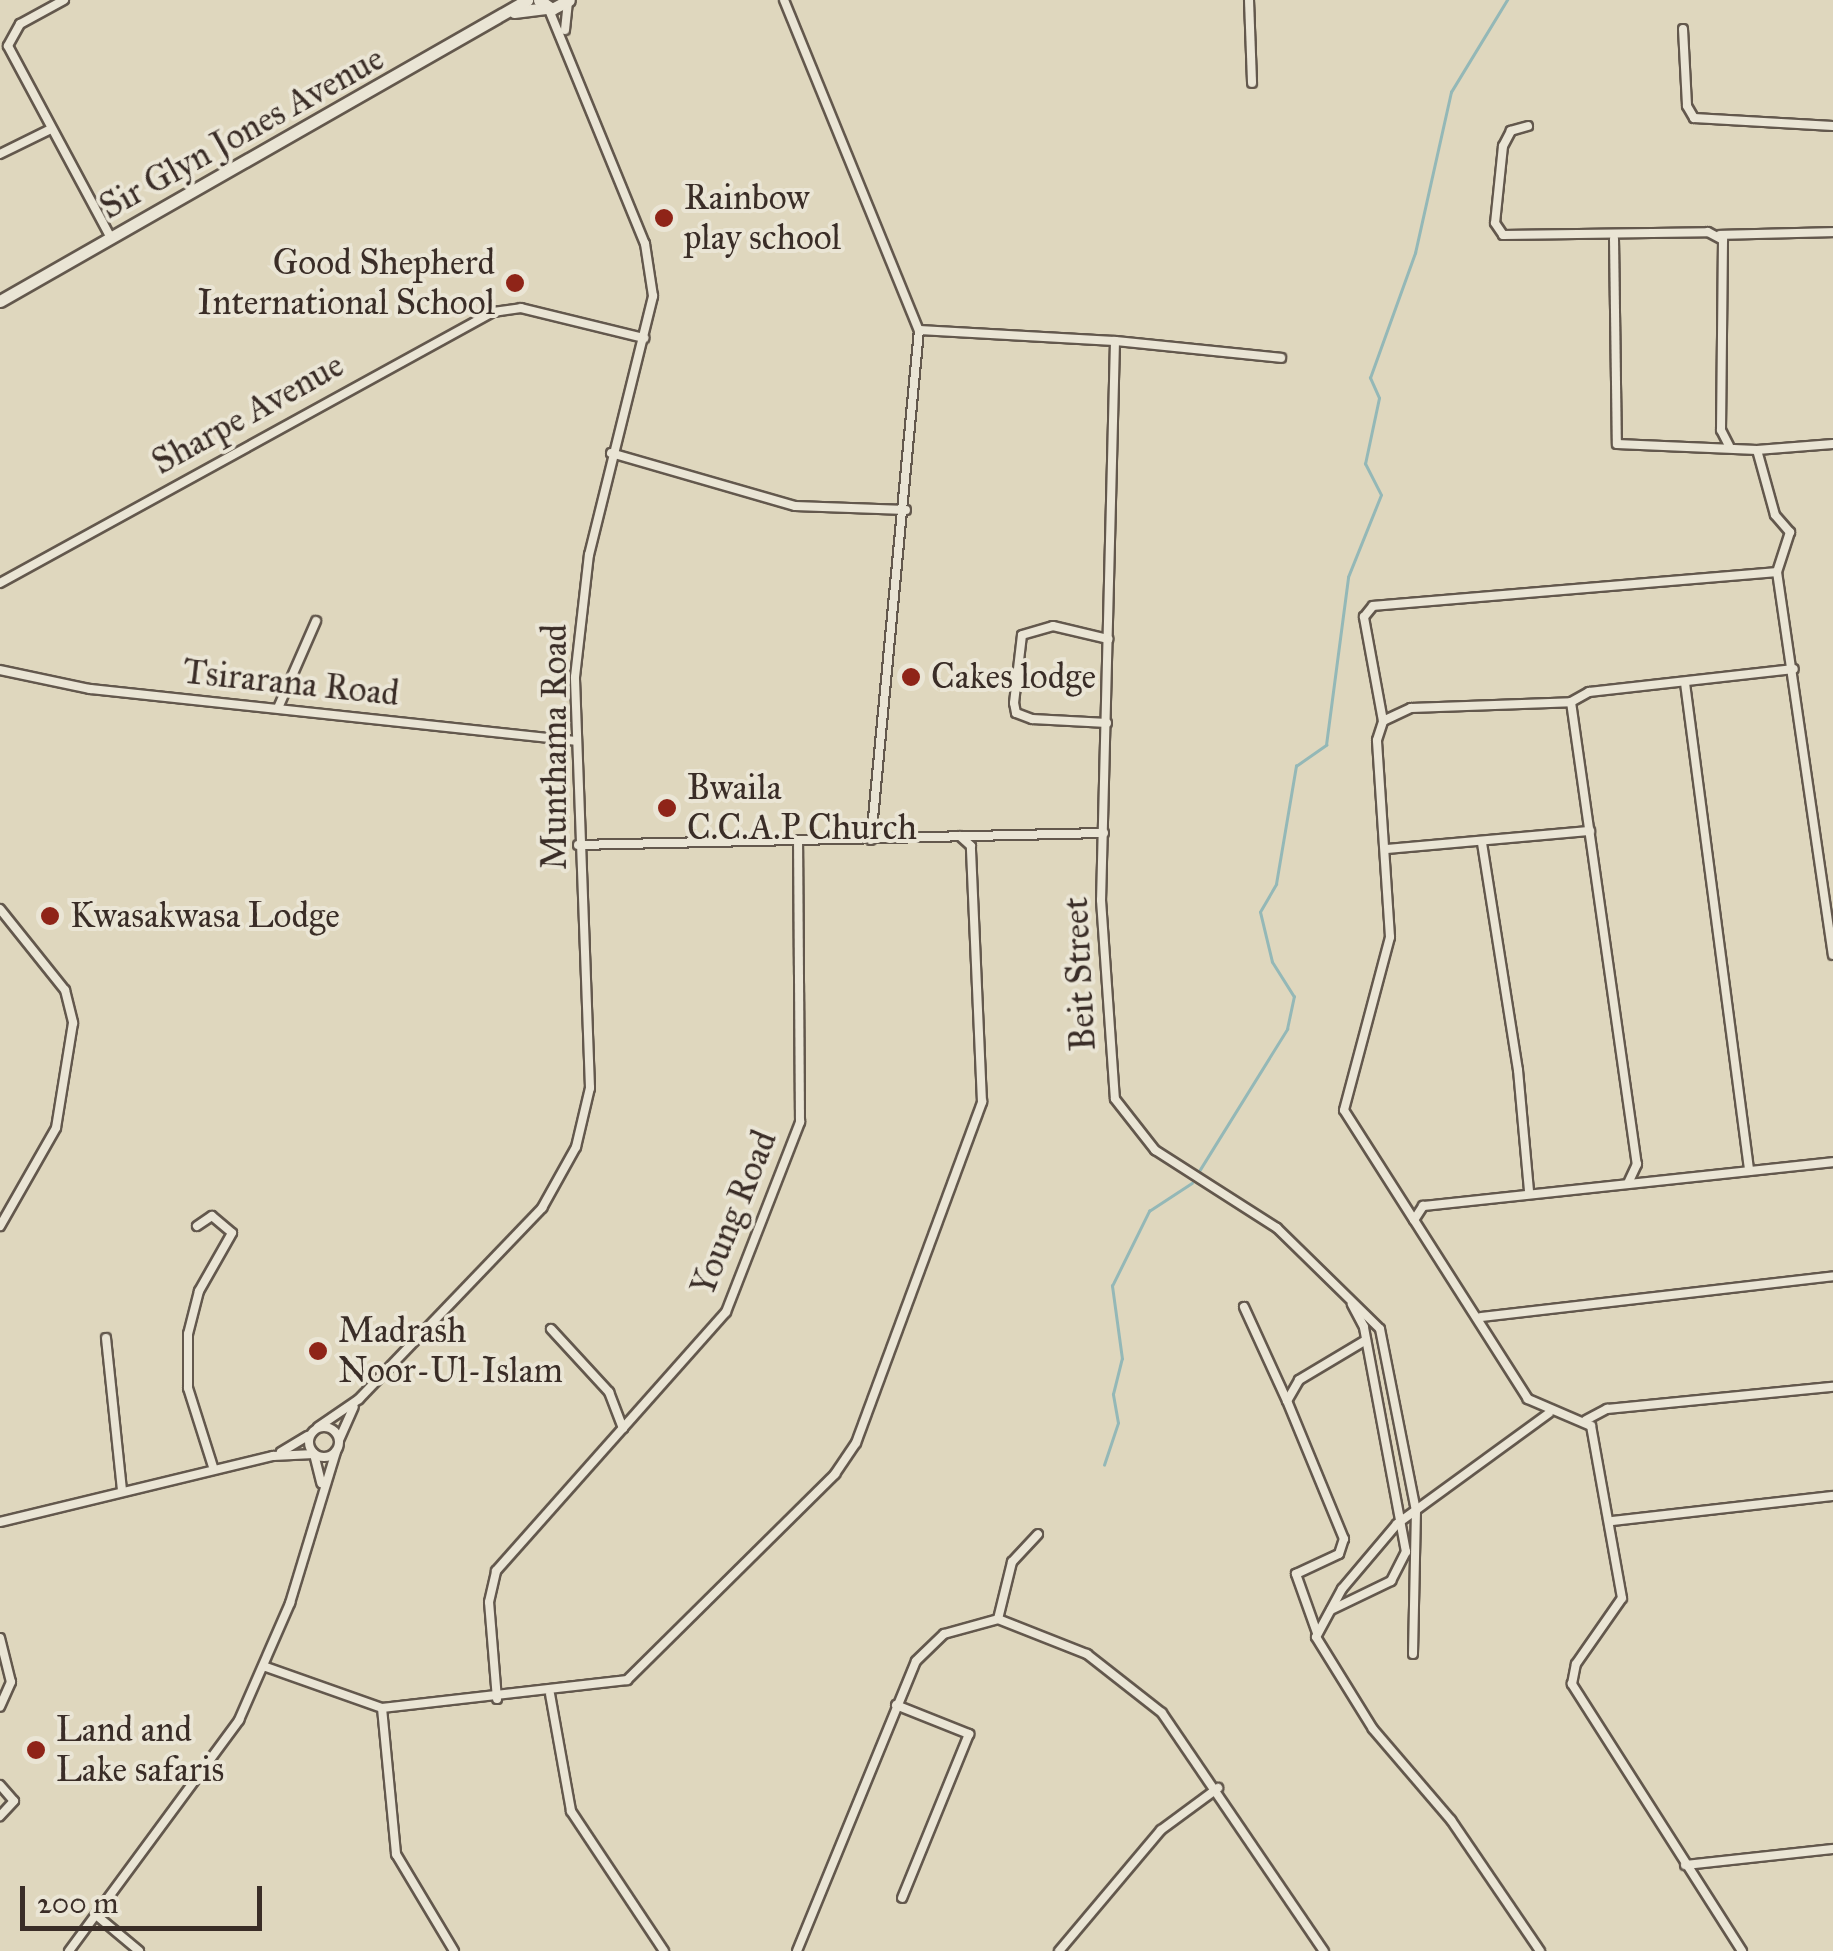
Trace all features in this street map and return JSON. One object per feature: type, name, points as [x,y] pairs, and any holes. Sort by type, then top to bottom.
[{"type":"main road","points":[[510,14],[527,0]]},
{"type":"main road","points":[[510,14],[568,1]]},
{"type":"main road","name":"Sir Glyn Jones Avenue","points":[[0,301],[510,14]]},
{"type":"street","points":[[64,0],[4,38],[111,238]]},
{"type":"street","points":[[784,0],[919,330],[906,510],[871,840]]},
{"type":"street","points":[[1250,0],[1252,83]]},
{"type":"street","name":"Munthama Road","points":[[564,34],[568,1]]},
{"type":"street","name":"Munthama Road","points":[[359,1399],[518,1236],[576,1147],[591,1068],[576,741],[583,602],[611,453],[653,296],[648,258],[564,34],[544,4]]},
{"type":"street","points":[[1682,29],[1694,118],[1833,126]]},
{"type":"street","points":[[1528,126],[1511,131],[1503,146],[1498,230],[1509,238],[1833,232]]},
{"type":"street","points":[[0,154],[51,128]]},
{"type":"street","points":[[1720,235],[1727,255],[1722,430],[1729,446]]},
{"type":"street","points":[[1614,239],[1614,439],[1630,450],[1729,446],[1757,450],[1833,444]]},
{"type":"street","name":"Sharpe Avenue","points":[[0,583],[492,312],[521,308],[644,338]]},
{"type":"street","points":[[919,330],[1115,342],[1281,358]]},
{"type":"street","name":"Beit Street","points":[[1115,342],[1101,900],[1122,1113],[1188,1176],[1277,1228],[1380,1329],[1416,1510],[1413,1654]]},
{"type":"street","points":[[1757,450],[1774,515],[1792,538],[1777,572],[1833,955]]},
{"type":"street","points":[[611,453],[794,506],[906,510]]},
{"type":"street","points":[[1777,572],[1373,606],[1364,617],[1383,721],[1377,740],[1388,850],[1388,949],[1344,1110],[1481,1317],[1521,1390],[1549,1413],[1586,1420],[1607,1409],[1833,1387]]},
{"type":"street","points":[[278,708],[316,622]]},
{"type":"street","points":[[1107,723],[1032,719],[1016,712],[1014,702],[1022,635],[1048,626],[1108,639]]},
{"type":"street","points":[[1383,721],[1411,708],[1571,702],[1589,692],[1794,669]]},
{"type":"street","name":"Tsirarana Road","points":[[0,670],[73,687],[576,741]]},
{"type":"street","points":[[1686,683],[1749,1171]]},
{"type":"street","points":[[1571,702],[1637,1164],[1628,1183]]},
{"type":"street","points":[[1388,850],[1590,831]]},
{"type":"street","points":[[578,845],[1104,833]]},
{"type":"street","points":[[266,1667],[382,1708],[550,1694],[637,1673],[836,1474],[856,1443],[982,1102],[971,846],[960,836]]},
{"type":"street","name":"Young Road","points":[[497,1699],[489,1602],[496,1571],[732,1302],[800,1122],[798,841]]},
{"type":"street","points":[[1482,842],[1518,1070],[1529,1192]]},
{"type":"street","points":[[0,909],[65,990],[73,1023],[56,1128],[0,1226]]},
{"type":"street","points":[[1414,1220],[1424,1206],[1833,1162]]},
{"type":"street","points":[[197,1226],[215,1217],[232,1233],[198,1291],[188,1334],[188,1388],[213,1467]]},
{"type":"street","points":[[1481,1317],[1833,1276]]},
{"type":"street","points":[[1329,1610],[1367,1598],[1398,1572],[1406,1552],[1366,1340],[1344,1292]]},
{"type":"street","points":[[1244,1307],[1344,1540],[1338,1554],[1296,1574],[1317,1633],[1374,1729],[1450,1820],[1540,1951]]},
{"type":"street","points":[[550,1329],[609,1392],[623,1428]]},
{"type":"street","points":[[106,1338],[122,1491]]},
{"type":"street","points":[[1286,1401],[1299,1380],[1366,1340]]},
{"type":"street","points":[[272,1456],[359,1399]]},
{"type":"street","points":[[69,1951],[221,1753],[266,1667],[320,1493],[359,1399]]},
{"type":"street","points":[[1317,1633],[1329,1610],[1402,1519],[1549,1413]]},
{"type":"street","points":[[1586,1420],[1612,1521],[1622,1598],[1572,1684],[1742,1951]]},
{"type":"street","points":[[318,1427],[334,1431],[339,1442]]},
{"type":"street","points":[[310,1434],[320,1493]]},
{"type":"street","points":[[0,1522],[213,1467],[272,1456],[336,1452]]},
{"type":"street","points":[[1612,1521],[1833,1496]]},
{"type":"street","points":[[998,1619],[1012,1562],[1038,1534]]},
{"type":"street","points":[[798,1951],[896,1705],[932,1641],[998,1619],[1044,1633],[1134,1686],[1218,1788],[1324,1951]]},
{"type":"street","points":[[0,1638],[10,1682],[0,1707]]},
{"type":"street","points":[[550,1694],[572,1811],[664,1951]]},
{"type":"street","points":[[896,1705],[969,1734],[902,1898]]},
{"type":"street","points":[[382,1708],[396,1854],[454,1951]]},
{"type":"street","points":[[0,1785],[14,1801],[0,1816]]},
{"type":"street","points":[[1059,1951],[1161,1830],[1218,1788]]},
{"type":"street","points":[[1685,1865],[1833,1849]]},
{"type":"street","points":[[96,1915],[140,1951]]},
{"type":"waterway","points":[[1196,1176],[1287,1029],[1294,997],[1272,962],[1260,912],[1276,884],[1296,766],[1326,745],[1348,577],[1381,495],[1365,464],[1379,398],[1370,378],[1415,253],[1451,92],[1507,0]]},
{"type":"waterway","points":[[1104,1465],[1118,1423],[1113,1394],[1122,1359],[1112,1286],[1149,1211],[1192,1183]]},
{"type":"place","name":"Rainbow play school","points":[[664,218]]},
{"type":"place","name":"Good Shepherd International School","points":[[515,283]]},
{"type":"place","name":"Cakes lodge","points":[[911,677]]},
{"type":"place","name":"Bwaila C.C.A.P Church","points":[[667,808]]},
{"type":"place","name":"Kwasakwasa Lodge","points":[[50,916]]},
{"type":"place","name":"Madrash Noor-Ul-Islam","points":[[318,1351]]},
{"type":"place","name":"Land and Lake safaris","points":[[36,1750]]}]
